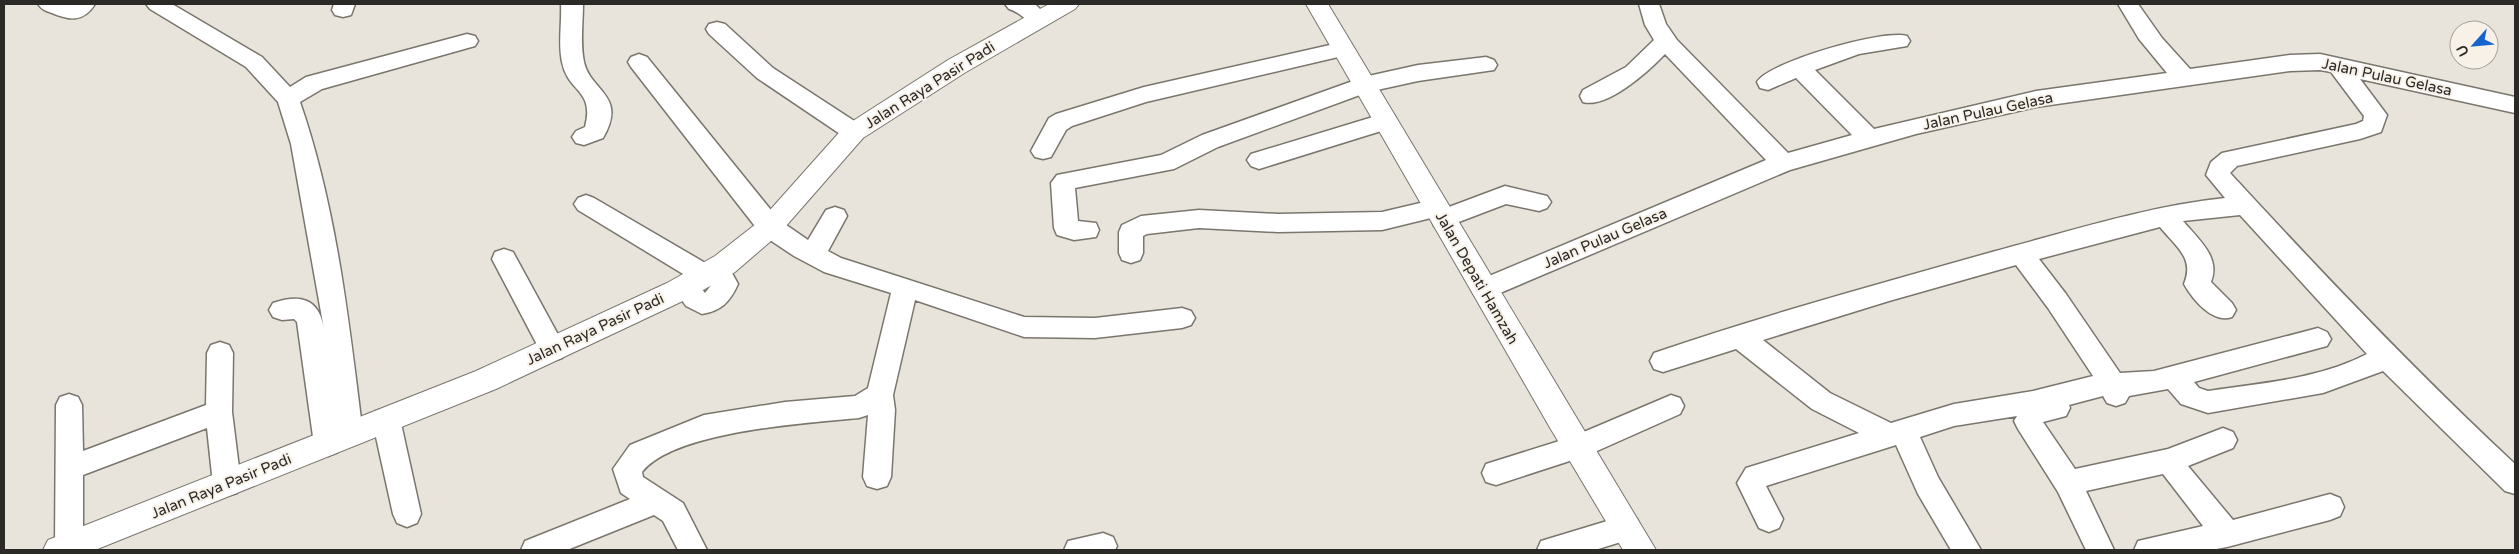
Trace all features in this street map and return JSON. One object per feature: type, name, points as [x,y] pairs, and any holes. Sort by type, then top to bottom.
[{"type":"street","points":[[49,4],[70,13],[84,4]]},
{"type":"street","points":[[157,4],[254,62],[288,99],[303,144],[334,305],[338,439]]},
{"type":"street","points":[[572,4],[573,64],[580,76],[596,94],[600,109],[595,132],[584,138]]},
{"type":"street","points":[[1016,4],[1024,6],[1038,19]]},
{"type":"street","name":"Jalan Raya Pasir Padi","points":[[64,548],[486,380],[553,350],[702,277],[770,227],[854,132],[949,71],[1067,4]]},
{"type":"street","name":"Jalan Depati Hamzah","points":[[1317,4],[1633,539]]},
{"type":"street","points":[[1652,4],[1656,25],[1666,41],[1783,163]]},
{"type":"street","points":[[2128,4],[2139,24],[2157,48],[2185,78]]},
{"type":"street","points":[[717,29],[765,73],[854,132]]},
{"type":"street","points":[[288,99],[314,84],[467,41]]},
{"type":"street","points":[[1591,96],[1634,72],[1666,41]]},
{"type":"street","points":[[1768,82],[1799,68],[1856,47],[1899,41]]},
{"type":"street","points":[[1043,152],[1057,124],[1064,120],[1144,95],[1223,75],[1343,50]]},
{"type":"street","points":[[639,62],[722,164],[770,227],[833,265],[1024,326],[1095,328],[1182,318]]},
{"type":"street","name":"Jalan Pulau Gelasa","points":[[1484,289],[1783,163],[1916,126],[2036,99],[2290,63],[2320,62],[2337,64],[2515,105]]},
{"type":"street","points":[[2337,64],[2376,116],[2373,126],[2360,131],[2230,159],[2219,168],[2218,175],[2315,282],[2452,424],[2515,482]]},
{"type":"street","points":[[1087,230],[1074,231],[1066,228],[1063,183],[1065,181],[1166,163],[1210,140],[1364,84],[1418,73],[1486,65]]},
{"type":"street","points":[[1799,68],[1869,139]]},
{"type":"street","points":[[1259,160],[1386,121]]},
{"type":"street","points":[[1131,253],[1132,232],[1136,227],[1148,224],[1199,220],[1292,224],[1382,221],[1440,213],[1505,195],[1539,202]]},
{"type":"street","points":[[586,204],[702,277]]},
{"type":"street","points":[[1663,361],[1889,291],[2021,254],[2187,211],[2246,205]]},
{"type":"street","points":[[813,254],[835,216]]},
{"type":"street","points":[[2166,217],[2202,260],[2202,272],[2197,280],[2197,284],[2223,310]]},
{"type":"street","points":[[2021,254],[2057,301],[2117,390],[2116,395],[2034,412],[2028,421],[2068,484],[2100,550]]},
{"type":"street","points":[[504,259],[553,350]]},
{"type":"street","points":[[877,477],[882,410],[880,395],[905,287]]},
{"type":"street","points":[[282,310],[298,308],[306,314],[310,322],[338,439]]},
{"type":"street","points":[[1740,337],[1821,401],[1896,433],[1967,550]]},
{"type":"street","points":[[1769,518],[1752,487],[1751,483],[1756,477],[1954,415],[2033,402],[2112,383],[2127,385],[2154,382],[2318,339]]},
{"type":"street","points":[[220,353],[219,412],[227,484]]},
{"type":"street","points":[[2172,376],[2190,396],[2208,402],[2339,379],[2363,370],[2387,356]]},
{"type":"street","points":[[694,550],[673,512],[631,484],[628,469],[640,453],[704,427],[785,413],[859,407],[880,395]]},
{"type":"street","points":[[64,548],[69,468],[69,405]]},
{"type":"street","points":[[1496,473],[1578,446],[1671,406]]},
{"type":"street","points":[[69,468],[219,412]]},
{"type":"street","points":[[386,419],[407,514]]},
{"type":"street","points":[[2068,484],[2169,461],[2223,440]]},
{"type":"street","points":[[2169,461],[2184,483],[2227,534]]},
{"type":"street","points":[[535,550],[656,501]]},
{"type":"street","points":[[2148,550],[2227,534],[2330,507]]},
{"type":"street","points":[[1551,550],[1633,539]]}]
